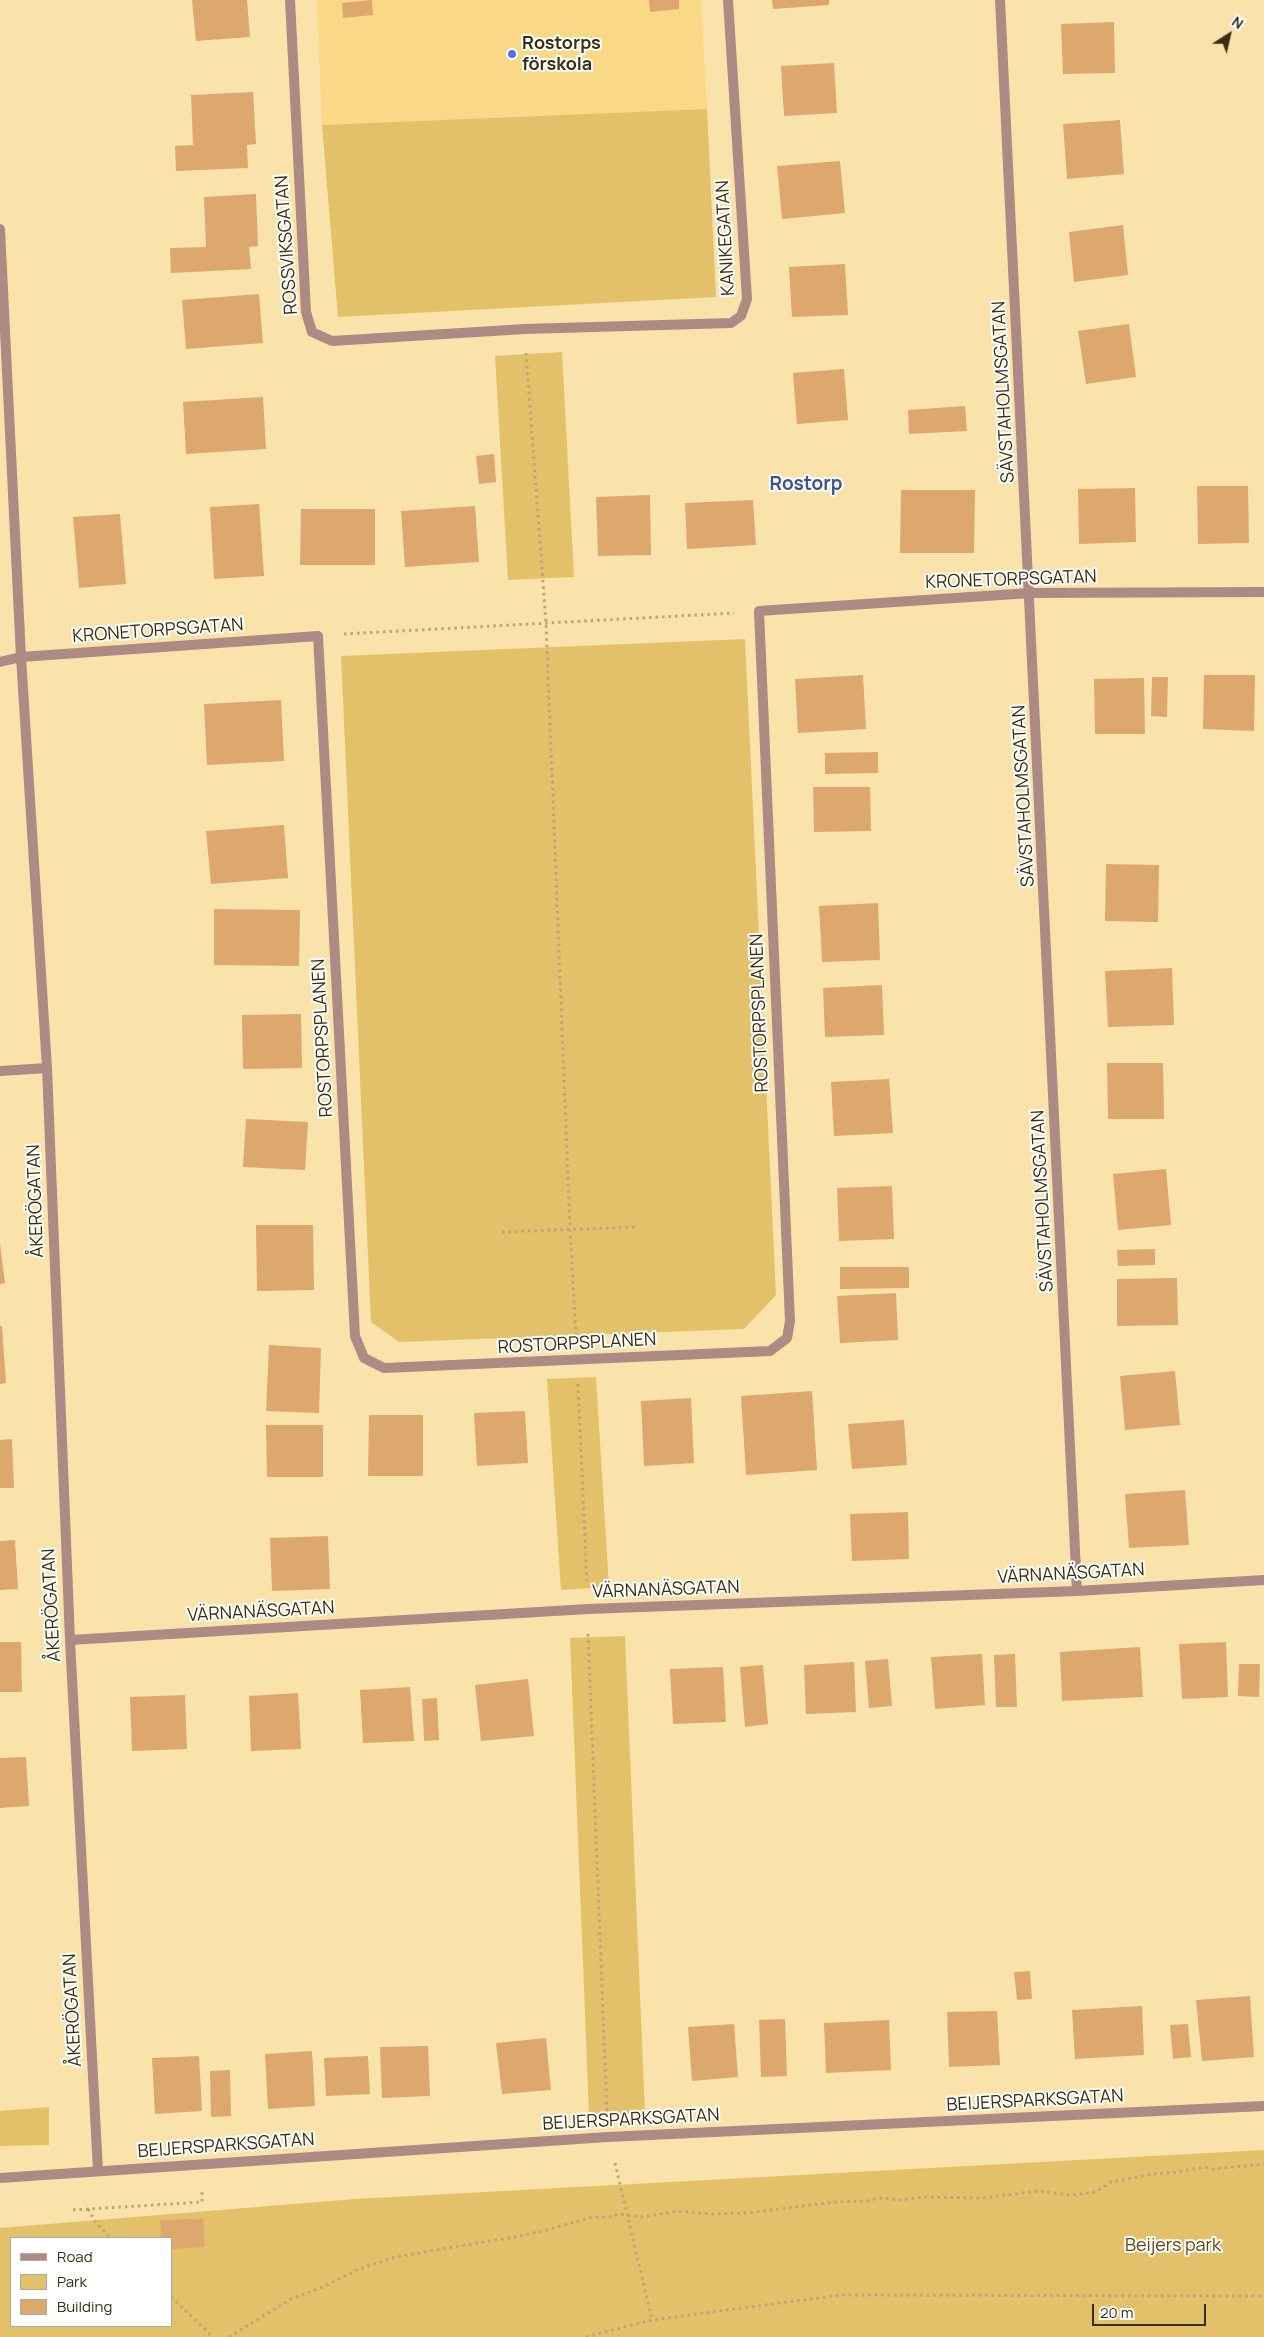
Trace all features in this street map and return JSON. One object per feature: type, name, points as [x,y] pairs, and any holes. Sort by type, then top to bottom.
[{"type":"street","name":"ROSSVIKSGATAN","points":[[290,0],[306,312],[312,332],[332,341],[524,329]]},
{"type":"street","name":"KANIKEGATAN","points":[[524,329],[731,323],[741,316],[746,299],[728,0]]},
{"type":"street","name":"SÄVSTAHOLMSGATAN","points":[[1000,0],[1078,1591]]},
{"type":"street","name":"ÅKERÖGATAN","points":[[0,229],[20,657],[46,1068],[70,1640],[98,2171]]},
{"type":"street","name":"KRONETORPSGATAN","points":[[759,611],[1030,592],[1264,592]]},
{"type":"street","name":"ROSTORPSPLANEN","points":[[318,636],[355,1336],[364,1358],[384,1368],[770,1351],[787,1338],[789,1311],[759,611]]},
{"type":"street","name":"KRONETORPSGATAN","points":[[0,662],[20,657],[318,636]]},
{"type":"street","points":[[0,1071],[46,1068]]},
{"type":"street","name":"VÄRNANÄSGATAN","points":[[70,1640],[588,1609],[1078,1591],[1264,1580]]},
{"type":"street","name":"BEIJERSPARKSGATAN","points":[[0,2178],[608,2136],[1264,2106]]},
{"type":"path","points":[[524,329],[546,623],[570,1230],[588,1609],[608,2136],[652,2320]]},
{"type":"path","points":[[318,636],[759,611]]},
{"type":"path","points":[[502,1232],[637,1227]]},
{"type":"path","points":[[72,2210],[202,2202],[200,2164]]},
{"type":"path","points":[[229,2337],[291,2299],[378,2262],[454,2246],[510,2238],[592,2217],[628,2214],[641,2217],[677,2211],[712,2214],[757,2212],[835,2202],[867,2201],[879,2198],[901,2200],[922,2197],[984,2198],[1038,2191],[1071,2194],[1096,2192],[1111,2182],[1164,2172],[1264,2164]]},
{"type":"path","points":[[88,2209],[96,2223],[110,2237]]},
{"type":"path","points":[[586,2337],[652,2320],[841,2295],[1264,2296]]},
{"type":"path","points":[[172,2297],[213,2337]]},
{"type":"shaded area","name":"Rostorps förskola","points":[[317,0],[701,0],[707,109],[322,125]]},
{"type":"green space","points":[[707,109],[716,297],[338,317],[322,125]]},
{"type":"green space","points":[[562,352],[574,577],[508,580],[495,356]]},
{"type":"green space","points":[[745,639],[776,1295],[744,1329],[399,1342],[371,1322],[341,656]]},
{"type":"green space","points":[[596,1377],[609,1587],[561,1590],[547,1379]]},
{"type":"green space","points":[[625,1636],[645,2113],[589,2115],[570,1638]]},
{"type":"green space","points":[[49,2107],[49,2145],[0,2146],[0,2111]]},
{"type":"green space","name":"Beijers park","points":[[1264,2150],[1264,2337],[0,2337],[0,2228],[355,2199]]},
{"type":"building","points":[[192,0],[247,0],[250,37],[196,41]]},
{"type":"building","points":[[372,0],[373,15],[343,18],[342,3]]},
{"type":"building","points":[[649,0],[679,0],[679,9],[650,12]]},
{"type":"building","points":[[772,0],[829,0],[829,5],[773,9]]},
{"type":"building","points":[[1114,22],[1115,73],[1063,74],[1061,24]]},
{"type":"building","points":[[834,63],[837,113],[784,116],[781,66]]},
{"type":"building","points":[[253,92],[256,144],[247,145],[248,168],[176,171],[175,146],[193,145],[191,95]]},
{"type":"building","points":[[1120,120],[1124,174],[1067,179],[1063,124]]},
{"type":"building","points":[[840,161],[845,213],[782,219],[777,166]]},
{"type":"building","points":[[256,194],[258,246],[249,247],[251,269],[171,273],[170,248],[206,247],[204,197]]},
{"type":"building","points":[[1123,225],[1128,275],[1074,282],[1069,232]]},
{"type":"building","points":[[845,264],[848,315],[792,317],[789,267]]},
{"type":"building","points":[[259,294],[263,343],[186,349],[182,300]]},
{"type":"building","points":[[1129,324],[1136,377],[1086,384],[1078,331]]},
{"type":"building","points":[[844,369],[848,420],[797,424],[793,373]]},
{"type":"building","points":[[263,397],[266,449],[186,454],[183,402]]},
{"type":"building","points":[[965,406],[967,431],[909,434],[908,410]]},
{"type":"building","points":[[494,454],[496,482],[479,484],[476,456]]},
{"type":"building","points":[[1197,486],[1248,486],[1249,543],[1198,544]]},
{"type":"building","points":[[1135,488],[1136,542],[1079,544],[1078,489]]},
{"type":"building","points":[[901,490],[975,490],[974,553],[900,553]]},
{"type":"building","points":[[650,495],[651,555],[598,556],[596,497]]},
{"type":"building","points":[[753,500],[756,545],[687,549],[685,503]]},
{"type":"building","points":[[259,504],[264,576],[214,579],[210,507]]},
{"type":"building","points":[[475,506],[479,562],[405,567],[401,511]]},
{"type":"building","points":[[301,509],[375,509],[375,565],[300,565]]},
{"type":"building","points":[[120,514],[126,584],[79,588],[73,517]]},
{"type":"building","points":[[863,675],[866,729],[798,733],[795,679]]},
{"type":"building","points":[[1204,675],[1255,675],[1254,731],[1203,729]]},
{"type":"building","points":[[1152,677],[1168,677],[1167,717],[1151,716]]},
{"type":"building","points":[[1144,678],[1145,734],[1095,734],[1094,679]]},
{"type":"building","points":[[281,700],[284,761],[207,765],[204,704]]},
{"type":"building","points":[[878,752],[878,773],[825,774],[825,753]]},
{"type":"building","points":[[813,787],[870,787],[871,831],[814,832]]},
{"type":"building","points":[[284,825],[288,878],[211,884],[206,831]]},
{"type":"building","points":[[1106,864],[1159,865],[1158,922],[1105,921]]},
{"type":"building","points":[[878,903],[880,960],[822,962],[819,906]]},
{"type":"building","points":[[214,909],[300,910],[299,966],[214,965]]},
{"type":"building","points":[[1172,968],[1174,1025],[1108,1027],[1105,971]]},
{"type":"building","points":[[882,985],[884,1035],[825,1037],[823,988]]},
{"type":"building","points":[[301,1014],[302,1068],[243,1069],[242,1015]]},
{"type":"building","points":[[1107,1063],[1163,1063],[1164,1119],[1108,1119]]},
{"type":"building","points":[[889,1079],[893,1133],[834,1136],[831,1082]]},
{"type":"building","points":[[246,1119],[308,1122],[305,1170],[243,1167]]},
{"type":"building","points":[[1166,1169],[1171,1225],[1118,1230],[1113,1174]]},
{"type":"building","points":[[892,1186],[894,1239],[839,1241],[837,1188]]},
{"type":"building","points":[[256,1225],[313,1225],[314,1290],[257,1291]]},
{"type":"building","points":[[0,1244],[5,1283],[0,1284]]},
{"type":"building","points":[[1155,1249],[1155,1265],[1118,1266],[1117,1250]]},
{"type":"building","points":[[840,1267],[909,1267],[909,1288],[840,1289]]},
{"type":"building","points":[[1177,1278],[1178,1325],[1117,1326],[1117,1279]]},
{"type":"building","points":[[896,1293],[898,1340],[840,1343],[837,1296]]},
{"type":"building","points":[[0,1326],[2,1326],[6,1383],[0,1384]]},
{"type":"building","points":[[269,1345],[321,1348],[319,1413],[266,1411]]},
{"type":"building","points":[[1175,1371],[1180,1425],[1125,1430],[1120,1376]]},
{"type":"building","points":[[812,1391],[817,1470],[746,1475],[741,1396]]},
{"type":"building","points":[[691,1398],[694,1463],[644,1466],[641,1401]]},
{"type":"building","points":[[525,1411],[528,1463],[477,1466],[474,1413]]},
{"type":"building","points":[[369,1415],[423,1415],[423,1476],[368,1476]]},
{"type":"building","points":[[904,1420],[907,1465],[852,1469],[848,1424]]},
{"type":"building","points":[[266,1425],[323,1425],[323,1477],[267,1477]]},
{"type":"building","points":[[12,1439],[14,1488],[0,1488],[0,1440]]},
{"type":"building","points":[[1185,1490],[1189,1545],[1129,1548],[1125,1494]]},
{"type":"building","points":[[908,1512],[909,1559],[852,1561],[850,1514]]},
{"type":"building","points":[[328,1536],[330,1589],[272,1591],[270,1538]]},
{"type":"building","points":[[15,1540],[18,1589],[0,1590],[0,1541]]},
{"type":"building","points":[[0,1642],[21,1642],[22,1692],[0,1692]]},
{"type":"building","points":[[1226,1642],[1228,1697],[1182,1699],[1179,1644]]},
{"type":"building","points":[[1140,1647],[1143,1697],[1062,1701],[1060,1652]]},
{"type":"building","points":[[982,1654],[985,1705],[935,1709],[931,1657]]},
{"type":"building","points":[[1015,1654],[1017,1707],[996,1707],[994,1655]]},
{"type":"building","points":[[888,1659],[892,1706],[869,1708],[865,1661]]},
{"type":"building","points":[[854,1662],[856,1712],[806,1714],[804,1665]]},
{"type":"building","points":[[1239,1664],[1260,1664],[1259,1697],[1238,1696]]},
{"type":"building","points":[[763,1665],[768,1724],[745,1727],[740,1667]]},
{"type":"building","points":[[723,1667],[726,1722],[673,1724],[670,1669]]},
{"type":"building","points":[[528,1679],[534,1736],[481,1741],[475,1685]]},
{"type":"building","points":[[410,1687],[414,1741],[363,1743],[360,1690]]},
{"type":"building","points":[[298,1693],[301,1749],[251,1751],[249,1696]]},
{"type":"building","points":[[185,1695],[187,1749],[132,1751],[130,1697]]},
{"type":"building","points":[[437,1698],[439,1740],[424,1741],[422,1699]]},
{"type":"building","points":[[26,1757],[29,1806],[0,1808],[0,1758]]},
{"type":"building","points":[[1030,1971],[1032,1999],[1017,2000],[1014,1972]]},
{"type":"building","points":[[1250,1996],[1254,2057],[1202,2061],[1196,2000]]},
{"type":"building","points":[[1142,2006],[1144,2055],[1075,2059],[1072,2010]]},
{"type":"building","points":[[997,2011],[1000,2065],[949,2067],[947,2012]]},
{"type":"building","points":[[785,2019],[787,2076],[761,2077],[759,2020]]},
{"type":"building","points":[[889,2020],[891,2070],[826,2073],[824,2023]]},
{"type":"building","points":[[734,2024],[738,2077],[692,2081],[688,2027]]},
{"type":"building","points":[[1188,2024],[1191,2057],[1173,2059],[1170,2025]]},
{"type":"building","points":[[546,2038],[551,2090],[502,2094],[496,2043]]},
{"type":"building","points":[[428,2046],[430,2096],[382,2098],[380,2047]]},
{"type":"building","points":[[312,2051],[315,2106],[268,2109],[265,2054]]},
{"type":"building","points":[[199,2056],[202,2111],[155,2114],[152,2058]]},
{"type":"building","points":[[368,2056],[370,2094],[326,2096],[324,2058]]},
{"type":"building","points":[[230,2070],[231,2116],[211,2117],[210,2071]]},
{"type":"building","points":[[203,2219],[205,2247],[172,2249],[172,2237],[161,2237],[160,2220]]},
{"type":"place","name":"Rostorps förskola","points":[[512,54]]},
{"type":"district","name":"Rostorp","points":[[806,485]]}]
